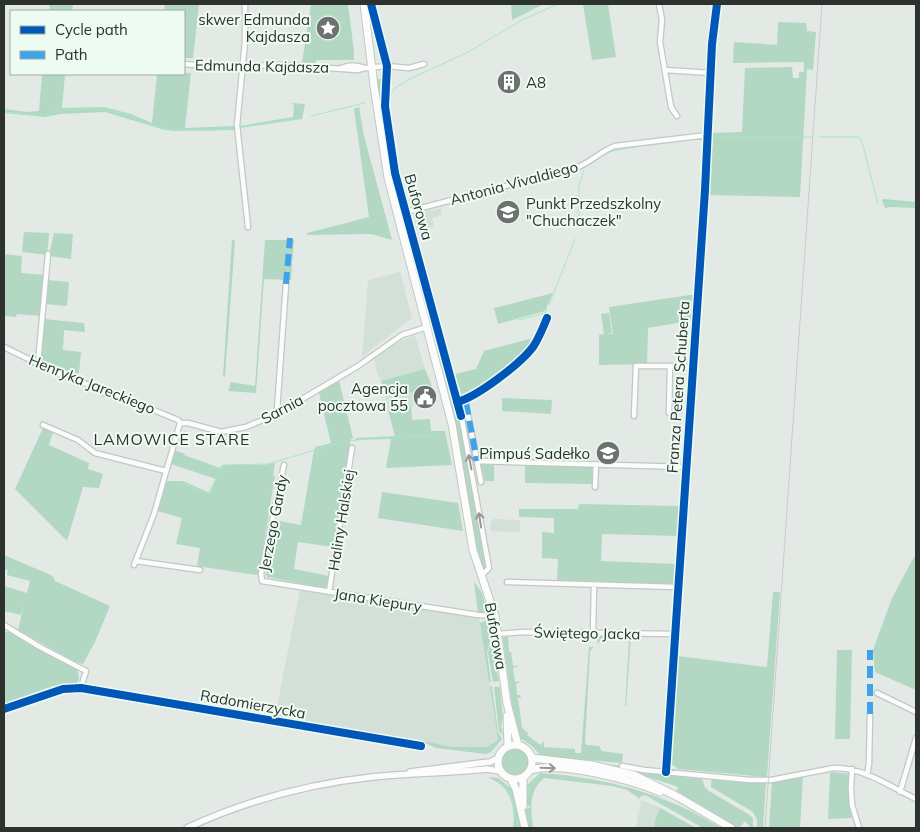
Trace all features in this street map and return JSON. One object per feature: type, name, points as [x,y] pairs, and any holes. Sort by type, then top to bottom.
[{"type":"main road","name":"Buforowa","points":[[364,4],[368,67],[388,178],[454,434],[473,550],[495,616],[507,703],[508,746]]},
{"type":"main road","name":"Buforowa","points":[[507,703],[518,745]]},
{"type":"main road","points":[[525,828],[515,787],[511,779],[500,771],[498,758],[508,746],[518,745],[527,750],[532,758],[531,770]]},
{"type":"main road","points":[[532,758],[592,765],[627,773],[650,782],[731,828]]},
{"type":"main road","points":[[511,779],[523,778],[531,770],[541,768],[600,774],[653,789],[704,812]]},
{"type":"main road","points":[[523,778],[523,817]]},
{"type":"street","points":[[244,4],[245,28],[237,125],[248,227]]},
{"type":"street","name":"Buforowa","points":[[371,4],[387,66],[385,114],[394,167],[457,402],[470,460],[489,568],[484,573],[479,572]]},
{"type":"street","points":[[659,4],[662,20],[660,42],[671,107],[677,116]]},
{"type":"street","name":"Franza Petera Schuberta","points":[[666,772],[717,4]]},
{"type":"street","name":"Edmunda Kajdasza","points":[[185,64],[206,66],[285,65],[311,68],[341,68],[346,66],[409,68],[424,64]]},
{"type":"street","points":[[665,70],[711,72]]},
{"type":"street","name":"Antonia Vivaldiego","points":[[406,212],[578,167],[615,146],[708,135]]},
{"type":"street","points":[[38,363],[48,254]]},
{"type":"street","points":[[279,413],[286,284]]},
{"type":"street","points":[[457,402],[466,400],[494,382],[523,358],[536,341],[546,318]]},
{"type":"street","name":"Sarnia","points":[[180,423],[188,423],[217,431],[246,428],[279,413],[358,366],[402,334],[427,326]]},
{"type":"street","name":"Henryka Jareckiego","points":[[4,347],[63,376],[78,380],[116,398],[151,409],[178,420],[180,423]]},
{"type":"street","points":[[634,416],[636,366],[692,368]]},
{"type":"street","points":[[669,413],[670,366]]},
{"type":"street","points":[[466,400],[481,482]]},
{"type":"street","points":[[180,423],[154,514],[135,563],[200,570]]},
{"type":"street","points":[[43,425],[78,440],[95,453],[166,471]]},
{"type":"street","name":"Haliny Halskiej","points":[[329,592],[352,448]]},
{"type":"street","points":[[477,461],[686,467]]},
{"type":"street","points":[[595,487],[596,464]]},
{"type":"street","name":"Jerzego Gardy","points":[[262,581],[261,574],[284,465]]},
{"type":"street","name":"Jana Kiepury","points":[[262,581],[478,615],[495,616]]},
{"type":"street","points":[[507,582],[676,587]]},
{"type":"street","points":[[593,633],[594,585]]},
{"type":"street","points":[[4,624],[85,673],[81,688]]},
{"type":"street","name":"Świętego Jacka","points":[[498,634],[512,632],[676,634]]},
{"type":"street","name":"Radomierzycka","points":[[4,709],[63,688],[81,688],[421,746]]},
{"type":"street","points":[[877,693],[916,712]]},
{"type":"street","points":[[867,775],[870,714]]},
{"type":"street","points":[[900,792],[916,738]]},
{"type":"street","points":[[187,828],[237,808],[287,792],[379,776],[490,762],[498,758]]},
{"type":"street","points":[[622,766],[728,779],[771,780],[834,768],[852,769],[916,799]]},
{"type":"street","points":[[379,776],[486,769],[500,771]]},
{"type":"street","points":[[852,769],[852,805],[858,828]]},
{"type":"shaded area","points":[[441,208],[442,215],[432,218],[434,226],[417,231],[414,215]]},
{"type":"shaded area","points":[[400,272],[412,318],[362,357],[368,280]]},
{"type":"shaded area","points":[[415,335],[425,369],[381,381],[374,358],[395,344]]},
{"type":"shaded area","points":[[433,389],[438,402],[388,410],[384,392],[391,391],[395,395]]},
{"type":"shaded area","points":[[493,519],[520,520],[520,532],[491,531],[490,524]]},
{"type":"shaded area","points":[[300,589],[479,617],[498,740],[487,747],[451,747],[275,717]]},
{"type":"shaded area","points":[[641,800],[660,808],[655,820],[655,828],[638,828]]},
{"type":"green space","points":[[50,4],[73,4],[72,10],[49,10]]},
{"type":"green space","points":[[165,4],[199,4],[193,58],[185,58],[185,10],[164,10]]},
{"type":"green space","name":"skwer Edmunda Kajdasza","points":[[311,4],[348,5],[354,60],[317,60],[315,63],[302,63]]},
{"type":"green space","points":[[511,4],[544,4],[512,20]]},
{"type":"green space","points":[[583,4],[608,4],[616,57],[592,60]]},
{"type":"green space","points":[[778,22],[806,23],[807,31],[816,32],[813,70],[807,69],[800,197],[709,195],[713,133],[742,132],[745,68],[792,67],[793,78],[799,78],[799,72],[804,72],[804,62],[733,63],[734,42],[777,45]]},
{"type":"green space","points":[[185,73],[191,73],[185,128],[234,126],[234,130],[165,130],[105,112],[60,114],[45,117],[4,113],[4,109],[27,112],[39,111],[42,75],[65,75],[62,108],[104,107],[131,114],[152,123],[157,75],[185,75]]},
{"type":"green space","points":[[376,79],[386,79],[384,102],[388,149],[399,196],[419,265],[415,268],[393,188]]},
{"type":"green space","points":[[291,103],[305,104],[302,119],[240,128],[240,126],[293,117],[294,105]]},
{"type":"green space","points":[[359,107],[364,136],[392,240],[371,234],[307,235],[307,233],[369,217],[354,109]]},
{"type":"green space","points":[[882,200],[916,202],[916,208],[885,208]]},
{"type":"green space","points":[[24,232],[49,233],[47,255],[22,252]]},
{"type":"green space","points":[[54,233],[73,234],[71,259],[49,256]]},
{"type":"green space","points":[[232,240],[235,240],[225,377],[223,376]]},
{"type":"green space","points":[[265,240],[294,240],[291,280],[264,279],[256,393],[228,391],[231,382],[255,386]]},
{"type":"green space","points":[[4,254],[22,256],[21,273],[45,275],[41,316],[17,314],[16,317],[4,316]]},
{"type":"green space","points":[[47,280],[69,282],[67,306],[45,304]]},
{"type":"green space","points":[[553,293],[545,311],[498,324],[494,308]]},
{"type":"green space","points":[[697,294],[694,320],[648,328],[647,364],[599,365],[599,335],[604,334],[601,314],[609,313],[612,333],[607,334],[613,334],[609,307]]},
{"type":"green space","points":[[431,314],[461,427],[486,570],[483,571],[475,544],[440,360],[428,315]]},
{"type":"green space","points":[[44,319],[84,323],[85,332],[64,330],[63,350],[81,352],[79,373],[76,375],[42,364],[40,360]]},
{"type":"green space","points":[[533,338],[522,353],[502,372],[479,388],[462,396],[455,374],[476,369],[484,351]]},
{"type":"green space","points":[[425,369],[433,389],[395,395],[391,391],[384,392],[381,381]]},
{"type":"green space","points":[[339,381],[353,438],[351,439],[333,547],[298,542],[294,569],[329,576],[327,586],[325,588],[267,577],[274,520],[301,525],[315,447],[331,443],[319,393]]},
{"type":"green space","points":[[502,398],[552,400],[551,414],[502,411]]},
{"type":"green space","points":[[411,406],[412,420],[430,419],[431,431],[445,431],[452,465],[386,468],[391,439],[356,440],[356,438],[395,436],[388,410]]},
{"type":"green space","points":[[43,428],[53,432],[49,445],[89,463],[88,469],[103,474],[99,488],[83,487],[67,541],[15,489]]},
{"type":"green space","points":[[174,450],[220,468],[224,465],[263,465],[275,463],[273,476],[275,476],[259,573],[256,575],[197,566],[200,548],[176,544],[182,518],[157,511],[166,481],[183,481],[210,493],[216,479],[171,464]]},
{"type":"green space","points":[[520,464],[592,466],[592,484],[525,483],[525,466]]},
{"type":"green space","points":[[481,465],[494,465],[494,481],[485,481]]},
{"type":"green space","points":[[382,492],[458,503],[463,531],[378,518]]},
{"type":"green space","points":[[579,504],[680,506],[679,536],[602,534],[601,561],[678,564],[677,585],[557,581],[558,559],[542,558],[542,532],[554,533],[554,518],[519,517],[519,509],[578,509]]},
{"type":"green space","points":[[4,555],[53,576],[55,581],[110,606],[95,642],[83,664],[75,662],[18,630],[24,605],[21,615],[4,611],[4,586],[27,593],[30,581],[7,575],[8,570],[4,569]]},
{"type":"green space","points":[[914,557],[916,558],[916,690],[875,672],[873,650],[892,598]]},
{"type":"green space","points":[[474,582],[482,593],[488,614],[478,613]]},
{"type":"green space","points":[[773,592],[780,592],[767,777],[678,769],[670,763],[678,673],[677,656],[767,667]]},
{"type":"green space","points":[[487,620],[490,641],[487,653],[491,682],[489,682],[480,623]]},
{"type":"green space","points":[[11,631],[77,669],[79,678],[77,683],[53,686],[4,704],[4,632]]},
{"type":"green space","points":[[504,635],[508,635],[509,652],[511,652],[513,666],[519,666],[513,668],[515,682],[521,681],[516,684],[517,695],[520,695],[521,698],[518,698],[522,728],[528,733],[527,735],[541,745],[544,741],[544,747],[575,749],[575,753],[581,753],[589,647],[594,647],[590,651],[585,743],[586,745],[599,746],[602,751],[623,754],[622,763],[541,756],[532,746],[520,738],[512,705]]},
{"type":"green space","points":[[598,636],[631,637],[626,706],[629,642],[626,640],[603,639],[597,644]]},
{"type":"green space","points":[[491,641],[495,642],[495,662],[499,681],[493,682],[488,653]]},
{"type":"green space","points":[[837,650],[852,650],[850,739],[835,739]]},
{"type":"green space","points":[[490,686],[492,686],[498,732],[502,739],[491,752],[486,754],[436,748],[423,741],[451,747],[487,747],[498,740]]},
{"type":"green space","points":[[494,687],[500,687],[503,736],[499,731]]},
{"type":"green space","points":[[515,748],[525,752],[529,762],[525,772],[515,776],[505,772],[501,762],[505,752]]},
{"type":"green space","points":[[559,758],[621,766],[644,772],[702,779],[709,791],[753,818],[753,828],[745,821],[741,828],[736,828],[676,792],[678,787],[619,769]]},
{"type":"green space","points":[[832,772],[850,774],[852,818],[828,819],[830,774]]},
{"type":"green space","points":[[540,773],[589,779],[634,789],[678,805],[721,828],[703,828],[645,795],[640,797],[640,799],[627,790],[612,786],[544,778],[535,789],[533,795],[531,807],[533,828],[527,828],[525,809],[530,806],[525,806],[525,787]]},
{"type":"green space","points":[[488,777],[498,778],[512,789],[521,828],[513,828],[513,808],[508,793],[502,785]]},
{"type":"green space","points":[[803,777],[800,828],[769,828],[772,782]]},
{"type":"green space","points":[[713,779],[766,782],[763,828],[757,828],[757,820],[753,812],[711,787]]},
{"type":"green space","points":[[660,808],[696,828],[655,828],[655,820]]},
{"type":"waterway","points":[[391,93],[395,88],[410,79],[466,53],[524,19],[558,4]]},
{"type":"waterway","points":[[311,116],[365,103]]},
{"type":"waterway","points":[[4,112],[39,115],[65,110],[103,109],[169,129],[214,130],[232,128]]},
{"type":"waterway","points":[[241,127],[301,118]]},
{"type":"waterway","points":[[710,138],[811,137]]},
{"type":"waterway","points":[[819,137],[859,137],[862,142],[878,204]]},
{"type":"waterway","points":[[649,145],[702,138]]},
{"type":"waterway","points":[[589,165],[608,152],[639,146]]},
{"type":"waterway","points":[[579,220],[579,186],[584,170]]},
{"type":"waterway","points":[[883,203],[916,205]]},
{"type":"waterway","points":[[549,305],[575,239]]},
{"type":"waterway","points":[[544,316],[547,309]]},
{"type":"waterway","points":[[518,320],[545,313]]},
{"type":"waterway","points":[[514,362],[531,345],[543,319]]},
{"type":"waterway","points":[[490,381],[511,364]]},
{"type":"waterway","points":[[461,397],[468,395]]},
{"type":"waterway","points":[[341,442],[438,435]]},
{"type":"waterway","points":[[180,483],[209,493],[222,465],[268,464],[338,443]]},
{"type":"waterway","points":[[527,796],[528,788],[540,775]]},
{"type":"waterway","points":[[502,785],[510,791],[519,828]]},
{"type":"railway","points":[[765,828],[822,4]]},
{"type":"marked path","points":[[286,284],[290,238]]},
{"type":"marked path","points":[[466,403],[477,461]]},
{"type":"marked path","points":[[870,650],[870,714]]},
{"type":"cycle path","points":[[371,4],[387,66],[385,106],[395,173],[461,416]]},
{"type":"cycle path","points":[[666,772],[705,190],[712,44],[717,4]]},
{"type":"cycle path","points":[[457,402],[475,394],[498,379],[527,354],[539,337],[547,318]]},
{"type":"cycle path","points":[[4,709],[63,689],[81,688],[421,746]]},
{"type":"place","name":"skwer Edmunda Kajdasza","points":[[328,28]]},
{"type":"place","name":"A8","points":[[509,82]]},
{"type":"place","name":"Punkt Przedszkolny \"Chuchaczek\"","points":[[508,212]]},
{"type":"place","name":"Agencja pocztowa 55","points":[[425,397]]},
{"type":"place","name":"Pimpuś Sadełko","points":[[608,453]]},
{"type":"district","name":"LAMOWICE STARE","points":[[172,439]]}]
